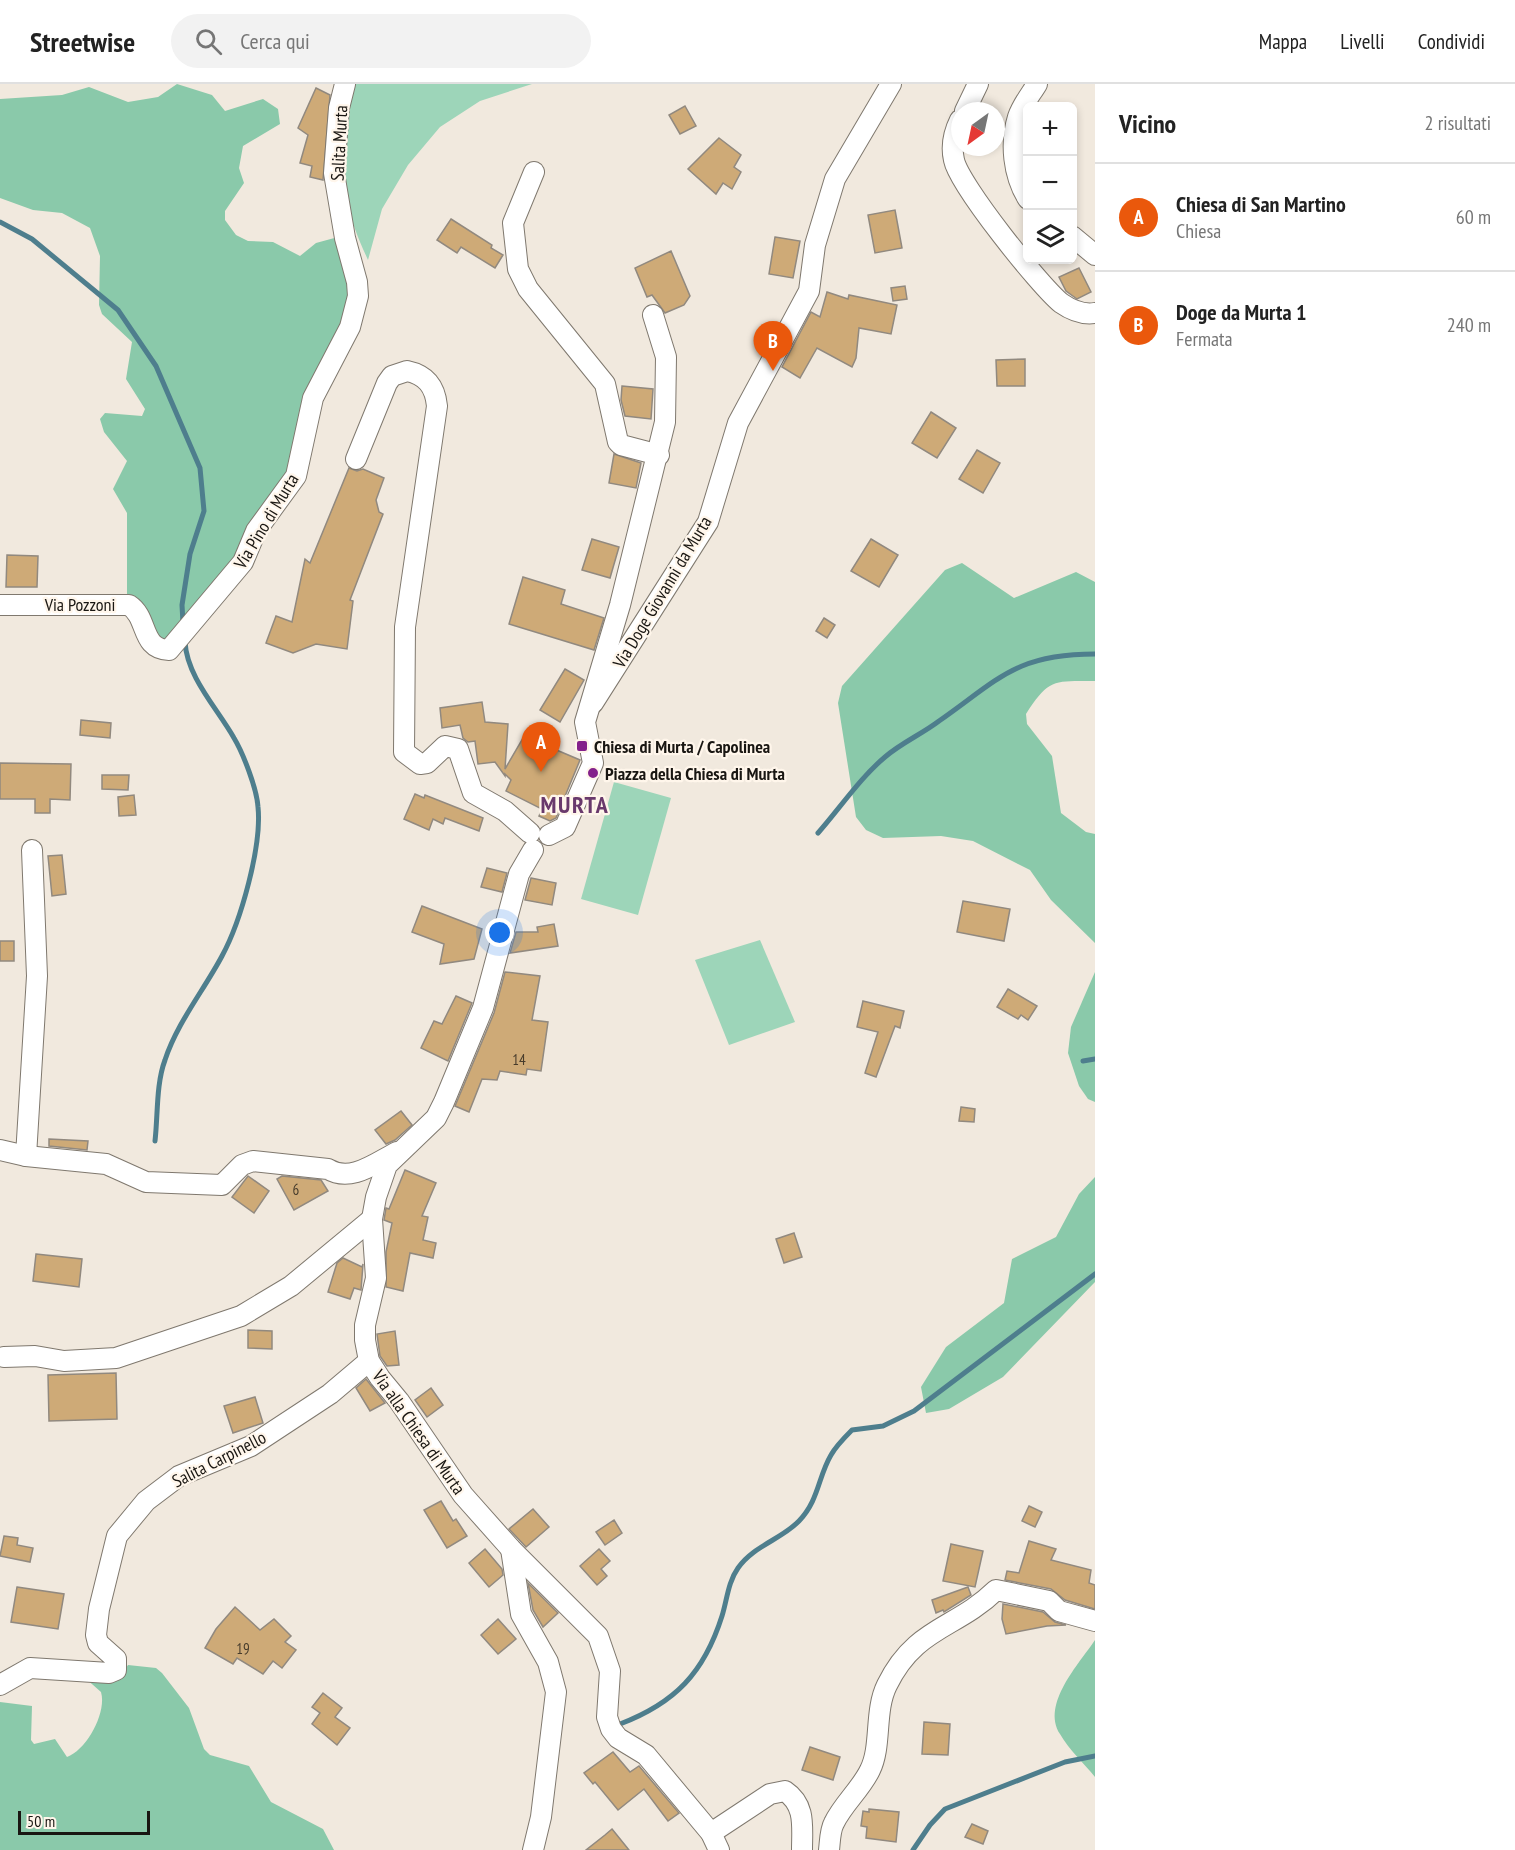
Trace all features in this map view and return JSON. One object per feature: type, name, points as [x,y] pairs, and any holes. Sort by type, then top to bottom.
[{"type":"street","name":"Salita Murta","points":[[345,84],[339,108],[334,173],[345,238]]},
{"type":"street","name":"Via Doge Giovanni da Murta","points":[[593,703],[708,522],[738,423],[809,291],[815,245],[835,179],[891,84]]},
{"type":"street","points":[[969,102],[978,84]]},
{"type":"street","points":[[1023,187],[1015,168],[1014,135],[1019,115],[1037,84]]},
{"type":"street","points":[[954,156],[954,161],[969,192],[1056,297],[1076,311],[1095,313]]},
{"type":"street","points":[[534,172],[513,223],[518,269],[528,289],[605,384],[618,442],[621,445],[659,455]]},
{"type":"street","name":"Via Pino di Murta","points":[[193,622],[243,562],[256,531],[296,476],[313,398],[322,378],[342,347],[355,311],[357,282],[345,238]]},
{"type":"street","points":[[1077,240],[1095,255]]},
{"type":"street","points":[[356,459],[382,392],[392,376],[407,371],[425,378],[436,394],[437,406],[405,627],[404,752],[420,764],[427,763],[445,746],[458,749],[473,793],[505,811],[537,840],[565,826],[593,763],[585,730],[666,422],[666,357],[652,315]]},
{"type":"street","name":"Via Pozzoni","points":[[0,605],[129,605],[138,613],[149,642],[158,649],[173,647],[193,622]]},
{"type":"street","name":"Via alla Chiesa di Murta","points":[[537,840],[519,874],[483,1008],[444,1102],[436,1118],[387,1165],[372,1219],[376,1278],[364,1325],[369,1361],[464,1496],[512,1549],[598,1636],[610,1671],[607,1717],[611,1729],[618,1738],[646,1755],[715,1841]]},
{"type":"street","points":[[26,1156],[37,976],[32,850]]},
{"type":"street","points":[[0,1150],[26,1156],[106,1164],[147,1182],[222,1185],[242,1165],[253,1161],[328,1169],[337,1175],[348,1176],[400,1151]]},
{"type":"street","points":[[4,1357],[35,1356],[64,1361],[117,1358],[241,1316],[291,1286],[372,1219]]},
{"type":"street","name":"Salita Carpinello","points":[[0,1685],[30,1668],[110,1673],[116,1670],[116,1659],[98,1642],[96,1635],[99,1609],[117,1536],[146,1501],[179,1476],[251,1446],[330,1394],[369,1361]]},
{"type":"street","points":[[512,1549],[521,1614],[548,1662],[556,1692],[542,1817],[533,1850]]},
{"type":"street","points":[[829,1850],[833,1825],[872,1765],[879,1713],[886,1686],[906,1654],[925,1636],[962,1615],[996,1590],[1049,1601],[1059,1611],[1095,1621]]},
{"type":"street","points":[[715,1841],[770,1794],[785,1791],[797,1800],[800,1806],[802,1850]]},
{"type":"green space","points":[[177,84],[212,95],[225,111],[263,99],[278,109],[280,124],[243,146],[239,168],[244,183],[225,211],[225,220],[236,235],[248,241],[273,242],[300,256],[316,243],[338,237],[351,303],[287,475],[238,556],[166,642],[159,639],[127,598],[127,513],[113,489],[127,461],[104,432],[100,419],[105,413],[142,416],[145,409],[126,379],[132,342],[102,314],[99,305],[100,256],[90,228],[62,213],[33,210],[0,198],[0,99],[62,95],[89,87],[128,102],[158,97]]},
{"type":"green space","points":[[354,84],[532,84],[480,101],[440,127],[408,165],[382,209],[368,260],[350,213],[342,174],[344,134]]},
{"type":"green space","points":[[962,563],[1014,598],[1076,572],[1095,582],[1095,681],[1070,681],[1054,684],[1041,694],[1026,714],[1027,724],[1052,756],[1061,813],[1086,832],[1095,834],[1095,943],[1051,900],[1030,870],[973,841],[941,836],[883,838],[866,830],[856,817],[838,703],[842,686],[945,570]]},
{"type":"green space","points":[[614,782],[671,798],[638,915],[581,899]]},
{"type":"green space","points":[[760,940],[795,1022],[729,1045],[695,960]]},
{"type":"green space","points":[[1095,972],[1095,1102],[1088,1099],[1079,1086],[1068,1053],[1071,1027]]},
{"type":"green space","points":[[1095,1177],[1095,1282],[1003,1377],[949,1409],[926,1413],[921,1387],[946,1347],[1004,1303],[1012,1259],[1056,1237],[1079,1194]]},
{"type":"green space","points":[[1095,1640],[1095,1777],[1060,1734],[1055,1722],[1055,1710],[1064,1685]]},
{"type":"green space","points":[[128,1665],[156,1668],[162,1673],[189,1708],[204,1749],[210,1755],[249,1766],[271,1802],[323,1829],[334,1850],[0,1850],[0,1702],[32,1706],[31,1740],[34,1744],[55,1739],[67,1757],[82,1747],[88,1739],[101,1710],[101,1692],[84,1677],[121,1675]]},
{"type":"building","points":[[316,88],[330,95],[323,180],[310,177],[312,166],[300,163],[308,135],[298,128]]},
{"type":"building","points":[[685,106],[696,126],[680,134],[669,115]]},
{"type":"building","points":[[719,138],[741,155],[734,167],[741,172],[732,189],[723,183],[716,194],[688,169]]},
{"type":"building","points":[[895,210],[902,248],[875,253],[868,215]]},
{"type":"building","points":[[451,219],[492,245],[491,248],[503,255],[495,268],[461,247],[457,253],[437,240]]},
{"type":"building","points":[[775,237],[800,241],[793,278],[769,274]]},
{"type":"building","points":[[671,251],[690,296],[684,305],[665,313],[652,295],[647,297],[635,268]]},
{"type":"building","points":[[1079,268],[1091,292],[1077,299],[1066,291],[1059,277]]},
{"type":"building","points":[[905,286],[907,299],[893,301],[891,288]]},
{"type":"building","points":[[827,292],[848,299],[849,295],[897,305],[891,334],[859,328],[856,358],[852,367],[817,348],[800,378],[782,367],[811,312],[820,317]]},
{"type":"building","points":[[1025,359],[1025,386],[997,386],[996,360]]},
{"type":"building","points":[[622,386],[653,389],[651,419],[625,416],[621,400]]},
{"type":"building","points":[[931,412],[956,428],[937,458],[912,443]]},
{"type":"building","points":[[977,450],[1000,463],[983,493],[959,479]]},
{"type":"building","points":[[614,454],[641,463],[636,488],[609,483]]},
{"type":"building","points":[[349,468],[357,471],[363,469],[384,478],[376,500],[379,512],[383,514],[350,600],[353,601],[347,649],[316,644],[293,653],[266,643],[276,616],[292,622],[305,559],[310,563]]},
{"type":"building","points":[[592,539],[619,547],[610,578],[582,570]]},
{"type":"building","points":[[871,539],[898,555],[879,587],[851,571]]},
{"type":"building","points":[[7,555],[38,556],[37,587],[6,587]]},
{"type":"building","points":[[523,577],[565,590],[561,604],[604,618],[594,650],[509,624]]},
{"type":"building","points":[[824,618],[835,625],[827,638],[816,631]]},
{"type":"building","points":[[565,669],[584,680],[560,722],[540,710]]},
{"type":"building","points":[[482,702],[485,722],[508,724],[505,769],[523,738],[580,760],[556,818],[550,821],[539,816],[542,809],[506,791],[511,780],[505,774],[505,776],[495,762],[478,764],[475,741],[468,742],[463,738],[460,725],[442,728],[440,708]]},
{"type":"building","points":[[81,720],[111,723],[110,738],[80,735]]},
{"type":"building","points":[[0,763],[71,764],[70,800],[50,799],[50,813],[35,813],[35,799],[0,799]]},
{"type":"building","points":[[102,775],[129,775],[128,790],[102,789]]},
{"type":"building","points":[[415,794],[424,798],[425,795],[483,818],[479,831],[445,818],[443,824],[433,819],[429,830],[404,819]]},
{"type":"building","points":[[134,795],[136,815],[119,816],[118,797]]},
{"type":"building","points":[[62,855],[66,894],[52,896],[48,856]]},
{"type":"building","points":[[487,868],[507,873],[502,892],[481,887]]},
{"type":"building","points":[[531,878],[556,883],[552,905],[525,900]]},
{"type":"building","points":[[963,901],[1010,909],[1004,941],[957,932]]},
{"type":"building","points":[[422,906],[482,929],[474,959],[440,964],[444,944],[412,932]]},
{"type":"building","points":[[554,924],[558,946],[510,953],[516,932],[538,932],[537,927]]},
{"type":"building","points":[[0,941],[14,941],[14,961],[0,961]]},
{"type":"building","points":[[505,972],[540,976],[532,1020],[548,1022],[541,1071],[527,1069],[526,1075],[500,1071],[497,1080],[482,1079],[469,1112],[455,1106],[494,1013]]},
{"type":"building","points":[[1008,989],[1037,1006],[1028,1020],[1021,1015],[1018,1019],[997,1007]]},
{"type":"building","points":[[456,996],[472,1003],[448,1061],[421,1048],[434,1021],[442,1024]]},
{"type":"building","points":[[863,1001],[904,1011],[900,1028],[895,1026],[876,1077],[865,1073],[878,1032],[857,1027]]},
{"type":"building","points":[[961,1107],[975,1109],[974,1122],[959,1121]]},
{"type":"building","points":[[401,1111],[412,1125],[395,1140],[386,1144],[375,1130]]},
{"type":"building","points":[[49,1139],[88,1141],[87,1150],[49,1146]]},
{"type":"building","points":[[405,1170],[436,1183],[422,1216],[428,1217],[423,1240],[436,1243],[433,1258],[410,1253],[403,1291],[386,1287],[386,1252],[392,1223],[384,1220],[386,1208],[389,1209]]},
{"type":"building","points":[[248,1176],[269,1191],[254,1213],[232,1197]]},
{"type":"building","points":[[282,1176],[321,1180],[328,1191],[294,1210],[277,1179]]},
{"type":"building","points":[[794,1233],[802,1257],[784,1263],[776,1239]]},
{"type":"building","points":[[36,1254],[82,1259],[79,1287],[33,1281]]},
{"type":"building","points":[[343,1258],[362,1267],[363,1264],[361,1290],[354,1288],[350,1299],[328,1292],[337,1263]]},
{"type":"building","points":[[248,1330],[272,1331],[272,1349],[248,1348]]},
{"type":"building","points":[[395,1331],[399,1365],[387,1366],[380,1356],[377,1334]]},
{"type":"building","points":[[116,1373],[117,1419],[49,1421],[48,1375]]},
{"type":"building","points":[[366,1379],[385,1403],[370,1411],[356,1388]]},
{"type":"building","points":[[431,1388],[443,1405],[427,1417],[415,1400]]},
{"type":"building","points":[[255,1397],[263,1423],[233,1433],[224,1406]]},
{"type":"building","points":[[441,1501],[453,1521],[456,1519],[467,1536],[447,1548],[424,1510]]},
{"type":"building","points":[[1029,1506],[1042,1512],[1035,1527],[1022,1521]]},
{"type":"building","points":[[533,1509],[549,1527],[526,1547],[509,1529]]},
{"type":"building","points":[[614,1520],[622,1533],[605,1545],[596,1532]]},
{"type":"building","points":[[4,1536],[18,1538],[17,1545],[33,1548],[30,1562],[0,1556]]},
{"type":"building","points":[[1029,1541],[1056,1549],[1051,1560],[1091,1570],[1089,1583],[1095,1585],[1095,1609],[1065,1600],[1051,1589],[1005,1580],[1007,1571],[1019,1573]]},
{"type":"building","points":[[951,1544],[983,1551],[975,1587],[943,1581]]},
{"type":"building","points":[[485,1549],[502,1569],[503,1575],[489,1587],[469,1563]]},
{"type":"building","points":[[599,1549],[610,1561],[601,1569],[607,1576],[597,1585],[580,1566]]},
{"type":"building","points":[[528,1583],[558,1613],[543,1627],[533,1610]]},
{"type":"building","points":[[17,1587],[64,1594],[58,1629],[11,1622]]},
{"type":"building","points":[[968,1587],[971,1595],[944,1612],[943,1610],[936,1613],[932,1600]]},
{"type":"building","points":[[1003,1604],[1043,1612],[1055,1622],[1066,1625],[1047,1626],[1006,1634],[1002,1619]]},
{"type":"building","points":[[235,1607],[260,1630],[274,1619],[291,1636],[285,1642],[296,1650],[282,1668],[273,1661],[263,1674],[237,1658],[233,1664],[205,1648],[216,1629]]},
{"type":"building","points":[[498,1619],[516,1639],[498,1654],[481,1635]]},
{"type":"building","points":[[323,1693],[342,1708],[335,1717],[350,1728],[337,1745],[312,1724],[320,1713],[312,1707]]},
{"type":"building","points":[[924,1722],[950,1724],[948,1755],[922,1754]]},
{"type":"building","points":[[810,1747],[840,1757],[833,1780],[802,1770]]},
{"type":"building","points":[[613,1752],[630,1772],[639,1766],[679,1813],[668,1821],[644,1789],[618,1810],[595,1782],[593,1784],[584,1773]]},
{"type":"building","points":[[869,1809],[899,1812],[896,1842],[866,1838],[867,1827],[861,1826],[863,1811],[869,1812]]},
{"type":"building","points":[[972,1824],[988,1831],[983,1844],[965,1837]]},
{"type":"building","points":[[612,1829],[629,1850],[586,1850],[605,1835]]},
{"type":"waterway","points":[[0,222],[32,239],[118,310],[156,366],[200,468],[204,511],[190,554],[182,605],[183,623]]},
{"type":"waterway","points":[[155,1141],[159,1089],[165,1060],[170,1046],[229,941],[249,883],[257,842],[258,807],[252,781],[234,738],[191,668],[185,642]]},
{"type":"waterway","points":[[818,833],[885,757],[994,681],[1027,664],[1068,655],[1095,654]]},
{"type":"waterway","points":[[1083,1061],[1095,1059]]},
{"type":"waterway","points":[[620,1724],[657,1706],[685,1684],[696,1670],[715,1636],[730,1585],[738,1568],[751,1554],[792,1527],[806,1513],[831,1455],[852,1430],[883,1426],[914,1411],[1095,1274]]},
{"type":"waterway","points":[[913,1850],[930,1825],[945,1809],[1065,1762],[1095,1756]]},
{"type":"place","name":"Doge da Murta 1","points":[[773,371]]},
{"type":"place","name":"Chiesa di Murta / Capolinea","points":[[582,746]]},
{"type":"place","name":"Chiesa di San Martino","points":[[541,772]]},
{"type":"place","name":"Piazza della Chiesa di Murta","points":[[593,773]]},
{"type":"district","name":"MURTA","points":[[575,804]]}]
